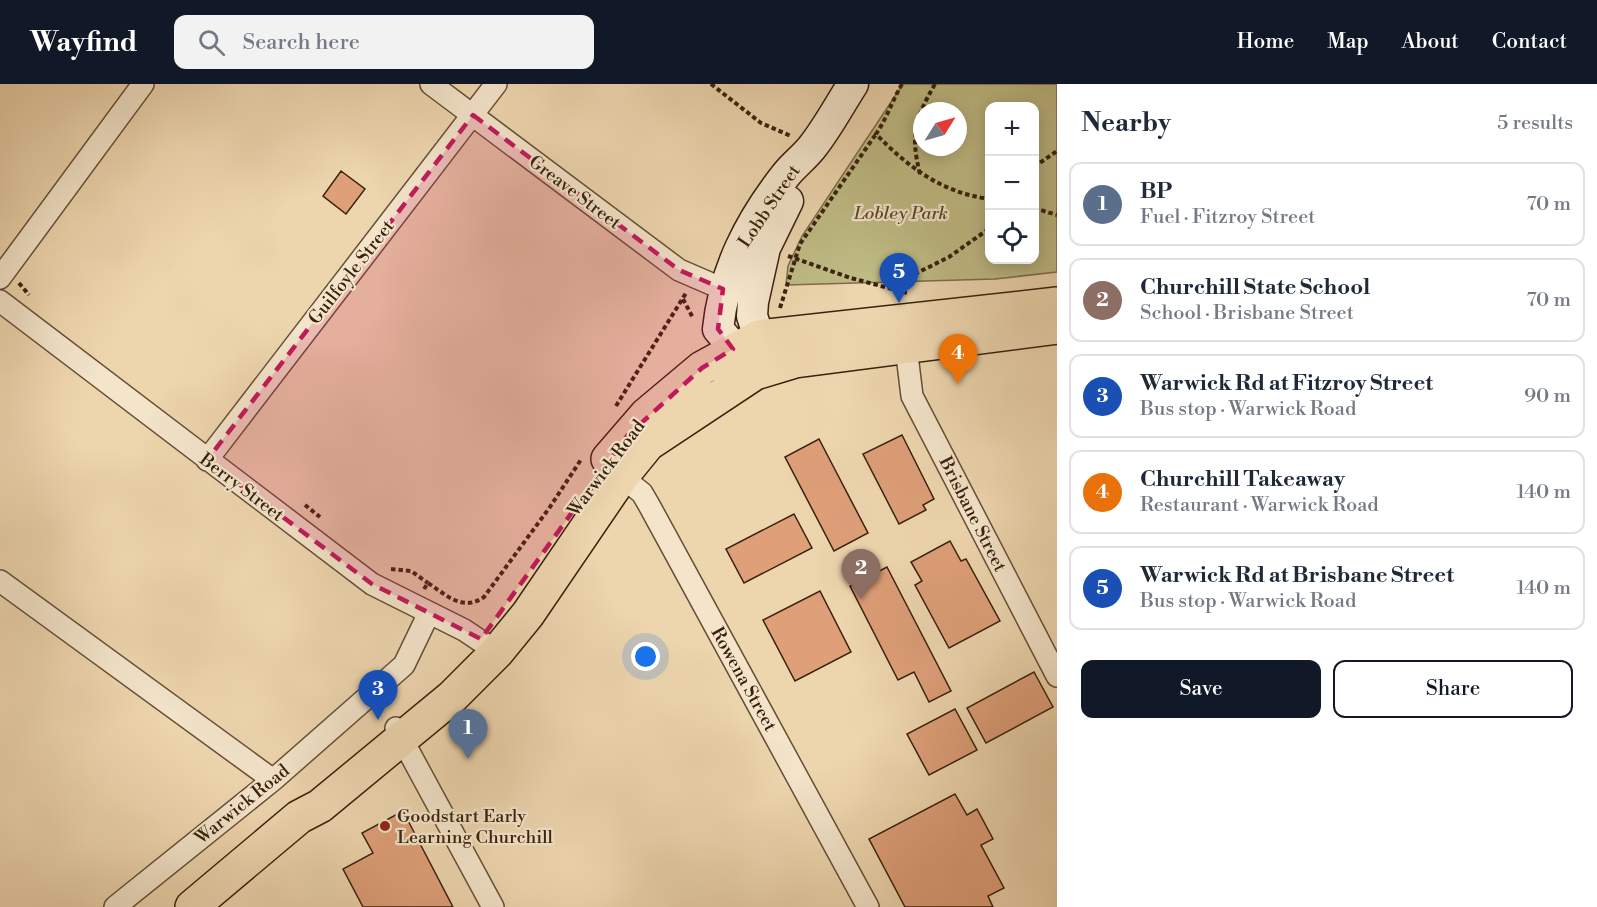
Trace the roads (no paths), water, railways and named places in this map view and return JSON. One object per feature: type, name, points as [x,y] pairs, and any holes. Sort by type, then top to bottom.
[{"type":"main road","name":"Lobb Street","points":[[746,343],[718,329],[723,289],[744,238],[785,175],[813,146],[853,84]]},
{"type":"main road","name":"Lobb Street","points":[[755,374],[746,343],[765,248],[799,183],[813,146]]},
{"type":"main road","name":"Warwick Road","points":[[192,907],[299,817],[309,801],[398,733],[452,697],[489,646],[528,614],[571,532],[613,470],[646,415],[702,368],[746,343],[1057,304]]},
{"type":"main road","name":"Warwick Road","points":[[613,470],[648,444],[755,374],[795,361],[1057,327]]},
{"type":"street","points":[[0,278],[143,84]]},
{"type":"street","name":"Greave Street","points":[[431,84],[679,270],[723,289]]},
{"type":"street","name":"Guilfoyle Street","points":[[207,460],[496,84]]},
{"type":"street","name":"Berry Street","points":[[0,301],[372,584],[489,646]]},
{"type":"street","name":"Brisbane Street","points":[[906,347],[912,396],[1057,676]]},
{"type":"street","name":"Rowena Street","points":[[613,470],[642,493],[649,504],[868,907]]},
{"type":"street","points":[[0,580],[273,780]]},
{"type":"street","name":"Warwick Road","points":[[115,907],[273,780],[404,664],[429,613]]},
{"type":"street","points":[[398,733],[493,907]]},
{"type":"place","name":"Warwick Rd at Brisbane Street","points":[[899,303]]},
{"type":"place","name":"Churchill Takeaway","points":[[958,384]]},
{"type":"place","name":"Churchill State School","points":[[861,599]]},
{"type":"place","name":"Warwick Rd at Fitzroy Street","points":[[378,720]]},
{"type":"place","name":"BP","points":[[468,759]]},
{"type":"place","name":"Goodstart Early Learning Churchill","points":[[385,826]]},
{"type":"park label","name":"Lobley Park","points":[[901,213]]}]
